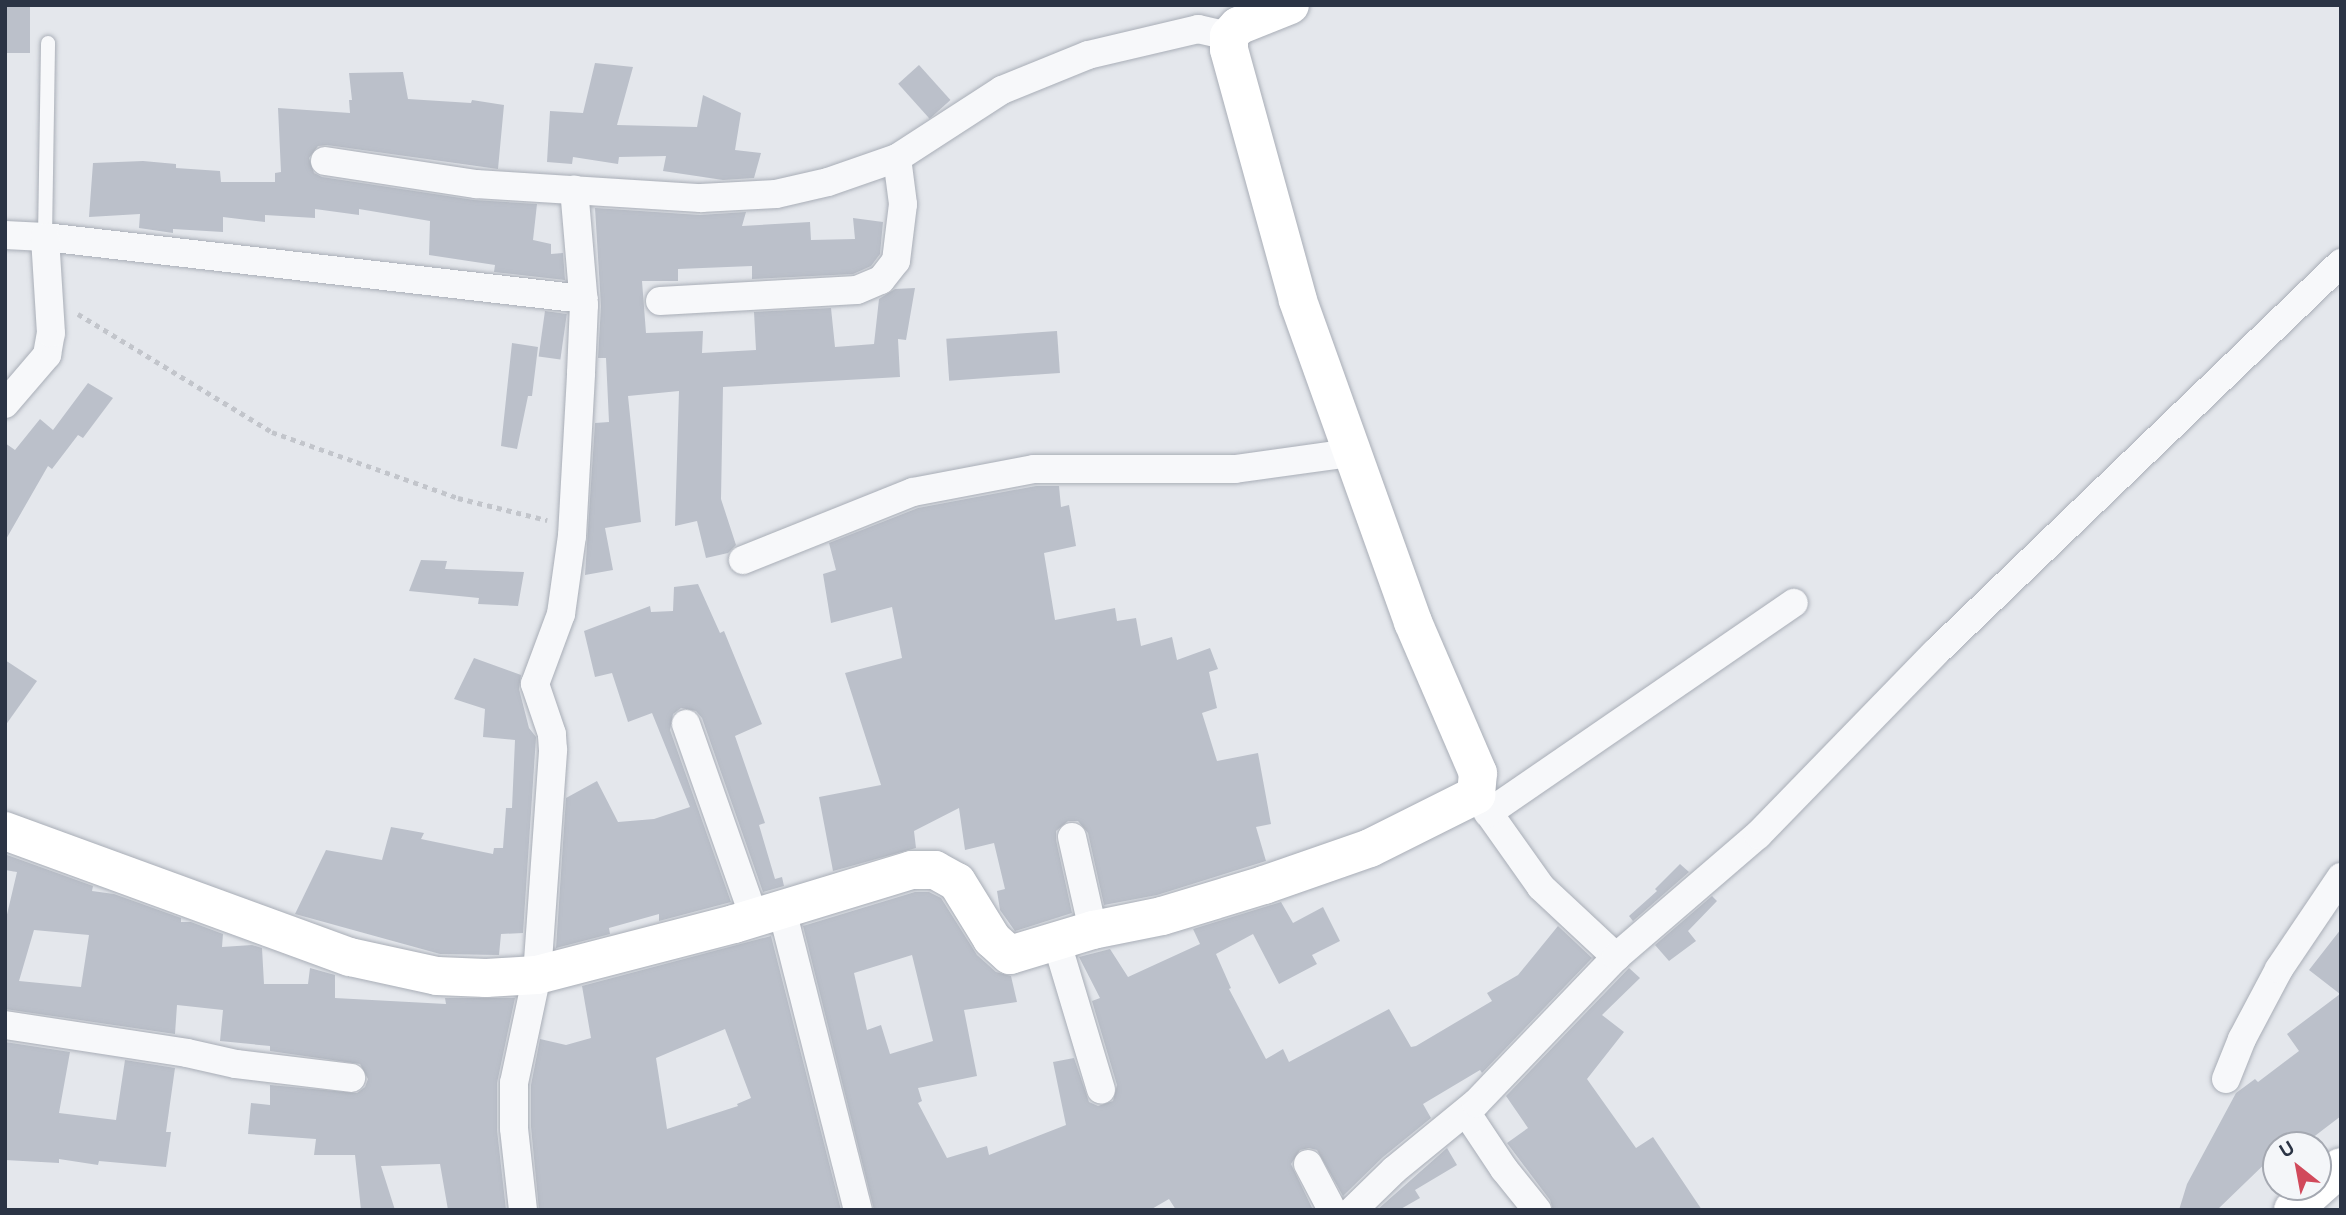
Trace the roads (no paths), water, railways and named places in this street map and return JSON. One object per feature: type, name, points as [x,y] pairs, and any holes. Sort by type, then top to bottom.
[{"type":"street","points":[[325,161],[476,184],[681,198],[753,196],[828,182],[909,150],[1002,90],[1077,59],[1198,29],[1224,34],[1290,5]]},
{"type":"street","points":[[1224,34],[1298,300],[1413,622],[1478,773],[1482,804],[1541,887],[1616,957]]},
{"type":"street","points":[[660,301],[858,290],[881,280],[896,261],[909,150]]},
{"type":"street","points":[[523,1210],[514,1128],[514,1083],[537,975],[552,750],[552,734],[535,684],[562,614],[572,526],[583,299],[574,189]]},
{"type":"street","points":[[5,235],[45,237],[583,299]]},
{"type":"street","points":[[5,404],[47,355],[51,333],[45,237]]},
{"type":"street","points":[[1353,1210],[1394,1170],[1466,1112],[1616,957],[1758,835],[1936,653],[2341,263]]},
{"type":"street","points":[[743,560],[913,492],[1034,469],[1235,469],[1351,453]]},
{"type":"street","points":[[5,831],[350,957],[437,976],[537,975],[768,913],[912,870],[936,870],[957,882],[992,939],[1010,955],[1093,930],[1163,916],[1370,848],[1482,804],[1794,603]]},
{"type":"street","points":[[686,724],[768,913],[858,1210]]},
{"type":"street","points":[[1072,837],[1093,930]]},
{"type":"street","points":[[2226,1079],[2239,1046],[2278,970],[2341,877]]},
{"type":"street","points":[[1057,943],[1101,1090]]},
{"type":"street","points":[[5,1025],[187,1053],[236,1064],[351,1078]]},
{"type":"street","points":[[1466,1112],[1504,1169],[1537,1210]]},
{"type":"street","points":[[1308,1164],[1332,1210]]},
{"type":"street","points":[[2293,1210],[2341,1167]]},
{"type":"lane","points":[[45,237],[48,43]]}]
